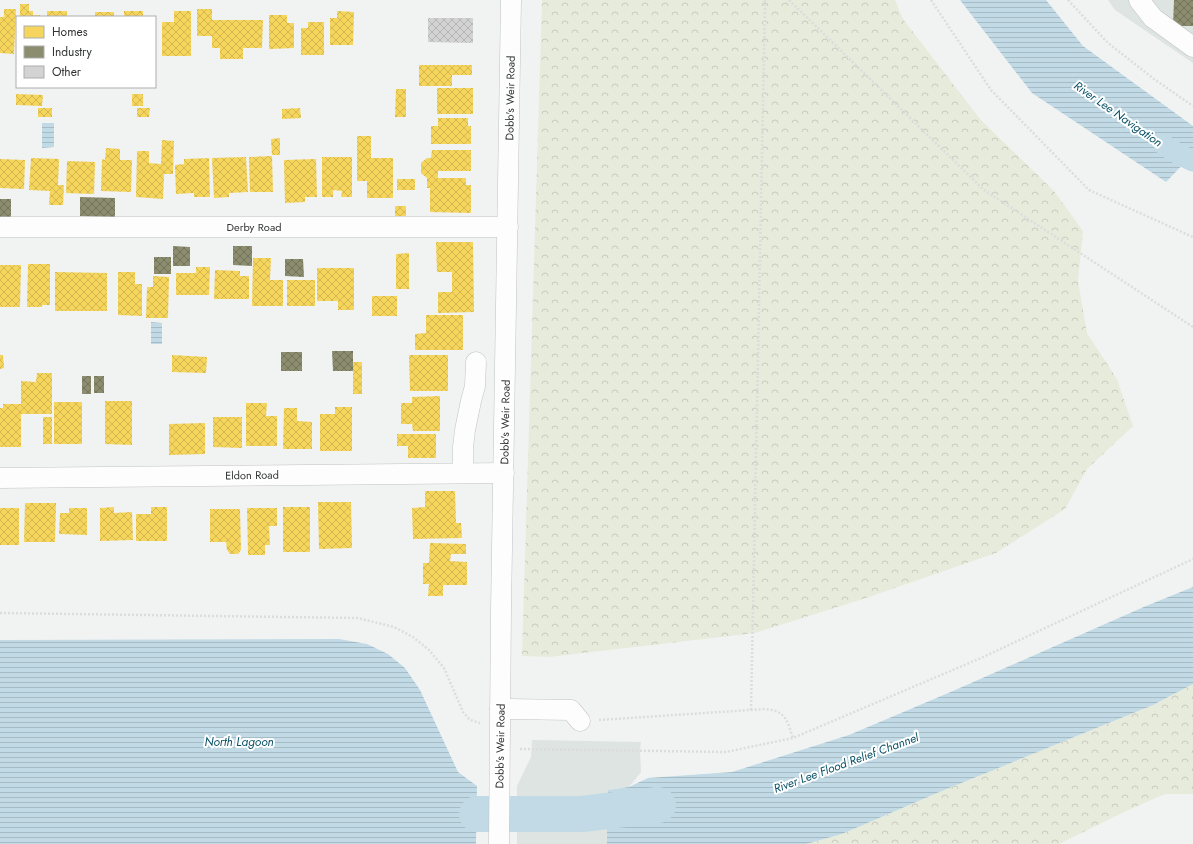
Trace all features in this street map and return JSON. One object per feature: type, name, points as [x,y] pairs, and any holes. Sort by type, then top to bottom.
[{"type":"street","name":"Dobb's Weir Road","points":[[499,844],[511,0]]},
{"type":"street","points":[[1139,0],[1153,18],[1193,47]]},
{"type":"street","name":"Derby Road","points":[[0,227],[508,227]]},
{"type":"street","points":[[463,473],[463,447],[465,430],[475,386],[476,362]]},
{"type":"street","name":"Eldon Road","points":[[0,478],[504,473]]},
{"type":"street","points":[[500,715],[571,710],[580,721]]},
{"type":"path","points":[[751,710],[765,0]]},
{"type":"path","points":[[789,0],[984,190],[1193,327]]},
{"type":"path","points":[[931,0],[991,90],[1089,190],[1193,237]]},
{"type":"path","points":[[1068,0],[1108,43],[1154,79],[1193,106]]},
{"type":"path","points":[[521,749],[726,752],[793,738],[981,658],[1193,560]]},
{"type":"path","points":[[0,613],[358,618],[394,627],[413,637],[429,650],[444,668],[463,712],[470,720],[478,723],[500,715]]},
{"type":"path","points":[[580,721],[765,709],[774,710],[780,713],[787,720],[793,738]]},
{"type":"shaded area","points":[[1108,0],[1193,0],[1193,63],[1115,10]]},
{"type":"shaded area","points":[[532,740],[641,742],[641,772],[629,787],[608,790],[614,820],[607,825],[607,844],[517,844],[517,786],[531,757]]},
{"type":"green space","points":[[542,0],[895,0],[903,19],[980,119],[1054,191],[1083,231],[1078,281],[1087,333],[1117,379],[1133,426],[1087,469],[1065,509],[996,553],[863,599],[755,633],[549,657],[522,656]]},
{"type":"green space","points":[[1193,684],[1193,794],[1165,794],[1124,812],[1059,844],[806,844],[842,834],[937,793],[1153,705]]},
{"type":"water","points":[[960,0],[1046,0],[1083,46],[1193,126],[1193,154],[1166,182],[1032,93]]},
{"type":"water","points":[[42,123],[54,123],[54,147],[42,148]]},
{"type":"water","points":[[151,322],[162,323],[162,344],[151,344]]},
{"type":"water","points":[[1193,587],[1193,684],[1153,705],[937,793],[842,834],[806,844],[607,844],[607,825],[614,819],[614,814],[607,809],[608,790],[629,787],[648,778],[732,772],[849,735]]},
{"type":"water","name":"North Lagoon","points":[[339,639],[367,644],[388,654],[405,668],[420,690],[458,772],[477,786],[476,844],[0,844],[0,640]]},
{"type":"building: Homes","points":[[20,4],[29,4],[29,11],[33,11],[33,15],[40,15],[40,16],[20,16]]},
{"type":"building: Homes","points":[[4,9],[16,9],[14,54],[0,53],[0,17],[4,17]]},
{"type":"building: Homes","points":[[197,9],[212,9],[212,20],[263,20],[262,48],[243,48],[243,59],[220,59],[220,48],[212,48],[212,36],[197,36]]},
{"type":"building: Homes","points":[[47,11],[67,11],[67,16],[47,16]]},
{"type":"building: Homes","points":[[124,11],[143,11],[143,16],[124,16]]},
{"type":"building: Homes","points":[[174,11],[191,11],[191,56],[162,56],[162,22],[174,22]]},
{"type":"building: Homes","points":[[337,11],[354,12],[353,45],[330,45],[330,18],[337,18]]},
{"type":"building: Homes","points":[[95,12],[114,12],[114,16],[95,16]]},
{"type":"building: Homes","points":[[269,15],[287,15],[287,23],[294,23],[294,48],[269,49]]},
{"type":"building: Homes","points":[[308,22],[324,22],[324,55],[301,55],[301,28],[308,28]]},
{"type":"building: Homes","points":[[419,65],[472,65],[472,75],[452,75],[452,86],[419,86]]},
{"type":"building: Homes","points":[[437,88],[473,88],[473,114],[437,114]]},
{"type":"building: Homes","points":[[396,89],[406,89],[406,117],[395,117]]},
{"type":"building: Homes","points":[[16,94],[43,95],[42,106],[16,105]]},
{"type":"building: Homes","points":[[132,94],[143,94],[143,106],[132,106]]},
{"type":"building: Homes","points":[[38,108],[52,108],[52,117],[38,117]]},
{"type":"building: Homes","points":[[137,108],[150,108],[149,117],[137,117]]},
{"type":"building: Homes","points":[[300,108],[301,118],[282,119],[282,109]]},
{"type":"building: Homes","points":[[438,118],[468,118],[468,126],[471,126],[471,144],[431,144],[431,126],[438,126]]},
{"type":"building: Homes","points":[[357,136],[371,136],[371,158],[393,158],[393,198],[367,198],[367,181],[357,181]]},
{"type":"building: Homes","points":[[280,138],[280,155],[272,155],[271,139]]},
{"type":"building: Homes","points":[[162,140],[174,141],[173,174],[164,174],[163,199],[136,197],[137,151],[149,151],[149,163],[161,164]]},
{"type":"building: Homes","points":[[106,148],[120,149],[120,160],[132,160],[131,192],[101,191],[102,159],[105,160]]},
{"type":"building: Homes","points":[[432,150],[471,150],[471,171],[438,171],[438,178],[466,178],[466,185],[471,185],[471,213],[430,212],[430,188],[427,188],[427,178],[421,173],[421,163],[427,158],[431,158]]},
{"type":"building: Homes","points":[[272,156],[273,192],[250,192],[249,157]]},
{"type":"building: Homes","points":[[246,157],[248,192],[229,193],[229,197],[214,198],[212,158]]},
{"type":"building: Homes","points":[[322,157],[352,157],[352,197],[341,197],[342,191],[333,190],[333,197],[322,197]]},
{"type":"building: Homes","points":[[31,158],[59,159],[58,185],[64,185],[63,205],[49,205],[50,191],[29,190]]},
{"type":"building: Homes","points":[[209,158],[210,197],[194,197],[194,193],[176,194],[175,165],[184,164],[184,159]]},
{"type":"building: Homes","points":[[0,159],[25,160],[24,189],[0,188]]},
{"type":"building: Homes","points":[[316,159],[317,197],[305,197],[305,202],[285,203],[284,160]]},
{"type":"building: Homes","points":[[67,161],[95,162],[94,194],[66,193]]},
{"type":"building: Homes","points":[[397,179],[415,179],[415,190],[397,190]]},
{"type":"building: Homes","points":[[395,206],[406,206],[406,216],[395,216]]},
{"type":"building: Homes","points":[[436,242],[473,242],[474,312],[438,313],[438,292],[452,292],[452,272],[437,272]]},
{"type":"building: Homes","points":[[409,253],[409,289],[396,289],[396,254]]},
{"type":"building: Homes","points":[[253,258],[271,258],[270,280],[283,280],[283,306],[252,306]]},
{"type":"building: Homes","points":[[28,264],[50,264],[50,305],[42,305],[42,307],[27,307]]},
{"type":"building: Homes","points":[[0,265],[21,265],[20,307],[0,307]]},
{"type":"building: Homes","points":[[196,267],[210,267],[209,295],[176,295],[176,273],[196,273]]},
{"type":"building: Homes","points":[[317,268],[354,268],[354,310],[338,310],[338,301],[317,301]]},
{"type":"building: Homes","points":[[215,270],[240,271],[240,276],[249,276],[249,299],[214,299]]},
{"type":"building: Homes","points":[[55,272],[107,273],[107,311],[55,311]]},
{"type":"building: Homes","points":[[118,272],[135,272],[135,284],[142,284],[142,316],[118,315]]},
{"type":"building: Homes","points":[[153,276],[169,277],[168,318],[146,318],[147,287],[153,287]]},
{"type":"building: Homes","points":[[287,280],[315,280],[315,306],[287,306]]},
{"type":"building: Homes","points":[[372,296],[397,296],[397,316],[372,316]]},
{"type":"building: Homes","points":[[426,315],[463,315],[463,350],[415,350],[415,334],[426,333]]},
{"type":"building: Homes","points":[[0,355],[3,355],[4,368],[0,369]]},
{"type":"building: Homes","points":[[172,355],[207,357],[206,373],[172,372]]},
{"type":"building: Homes","points":[[409,355],[448,355],[448,391],[410,391]]},
{"type":"building: Homes","points":[[353,362],[362,362],[362,394],[353,394]]},
{"type":"building: Homes","points":[[37,373],[52,373],[52,414],[21,414],[21,447],[0,447],[0,408],[3,408],[3,404],[21,404],[21,381],[36,382]]},
{"type":"building: Homes","points":[[440,396],[440,431],[413,431],[412,424],[401,424],[401,403],[412,403],[412,397]]},
{"type":"building: Homes","points":[[105,401],[132,401],[132,445],[105,444]]},
{"type":"building: Homes","points":[[54,402],[82,402],[82,444],[54,444]]},
{"type":"building: Homes","points":[[246,403],[267,403],[266,416],[277,416],[277,446],[246,446]]},
{"type":"building: Homes","points":[[335,407],[352,407],[352,451],[320,451],[320,414],[335,414]]},
{"type":"building: Homes","points":[[284,408],[297,408],[297,421],[312,422],[312,449],[283,449]]},
{"type":"building: Homes","points":[[43,417],[52,417],[52,444],[43,444]]},
{"type":"building: Homes","points":[[213,417],[242,417],[242,448],[213,447]]},
{"type":"building: Homes","points":[[205,423],[205,454],[169,455],[169,424]]},
{"type":"building: Homes","points":[[397,434],[436,434],[436,458],[408,458],[408,446],[397,446]]},
{"type":"building: Homes","points":[[425,491],[455,491],[456,523],[461,523],[462,538],[413,539],[412,508],[425,507]]},
{"type":"building: Homes","points":[[318,502],[351,502],[352,548],[319,549]]},
{"type":"building: Homes","points":[[25,503],[56,503],[55,542],[24,542]]},
{"type":"building: Homes","points":[[114,507],[114,513],[132,512],[133,540],[100,541],[100,508]]},
{"type":"building: Homes","points":[[151,507],[167,507],[167,541],[136,541],[136,514],[151,514]]},
{"type":"building: Homes","points":[[283,507],[310,507],[310,552],[283,552]]},
{"type":"building: Homes","points":[[0,508],[19,508],[19,545],[0,545]]},
{"type":"building: Homes","points":[[69,508],[87,508],[87,535],[59,534],[60,513],[69,513]]},
{"type":"building: Homes","points":[[247,508],[277,508],[277,526],[269,526],[270,545],[265,545],[265,555],[248,555]]},
{"type":"building: Homes","points":[[210,509],[240,509],[241,550],[238,554],[230,554],[227,550],[226,542],[210,542]]},
{"type":"building: Homes","points":[[430,543],[466,544],[466,554],[451,554],[450,561],[467,562],[467,585],[443,585],[443,596],[428,596],[429,584],[423,584],[423,563],[429,563]]},
{"type":"building: Industry","points":[[1174,0],[1193,0],[1193,26],[1173,26]]},
{"type":"building: Industry","points":[[80,197],[115,198],[115,217],[80,216]]},
{"type":"building: Industry","points":[[0,199],[11,199],[11,218],[0,217]]},
{"type":"building: Industry","points":[[173,246],[190,247],[190,266],[173,266]]},
{"type":"building: Industry","points":[[233,246],[252,246],[252,266],[233,265]]},
{"type":"building: Industry","points":[[154,257],[171,257],[171,274],[154,274]]},
{"type":"building: Industry","points":[[285,259],[303,259],[304,277],[285,276]]},
{"type":"building: Industry","points":[[332,351],[353,351],[353,371],[333,371]]},
{"type":"building: Industry","points":[[281,352],[302,352],[302,371],[281,371]]},
{"type":"building: Industry","points":[[82,376],[91,376],[91,394],[82,394]]},
{"type":"building: Industry","points":[[94,376],[104,376],[104,393],[94,393]]},
{"type":"building: Other","points":[[428,18],[473,18],[473,43],[428,42]]},
{"type":"waterway","name":"River Lee Navigation","points":[[1164,145],[1193,161]]},
{"type":"waterway","name":"River Lee Flood Relief Channel","points":[[477,814],[582,814],[658,805]]}]
